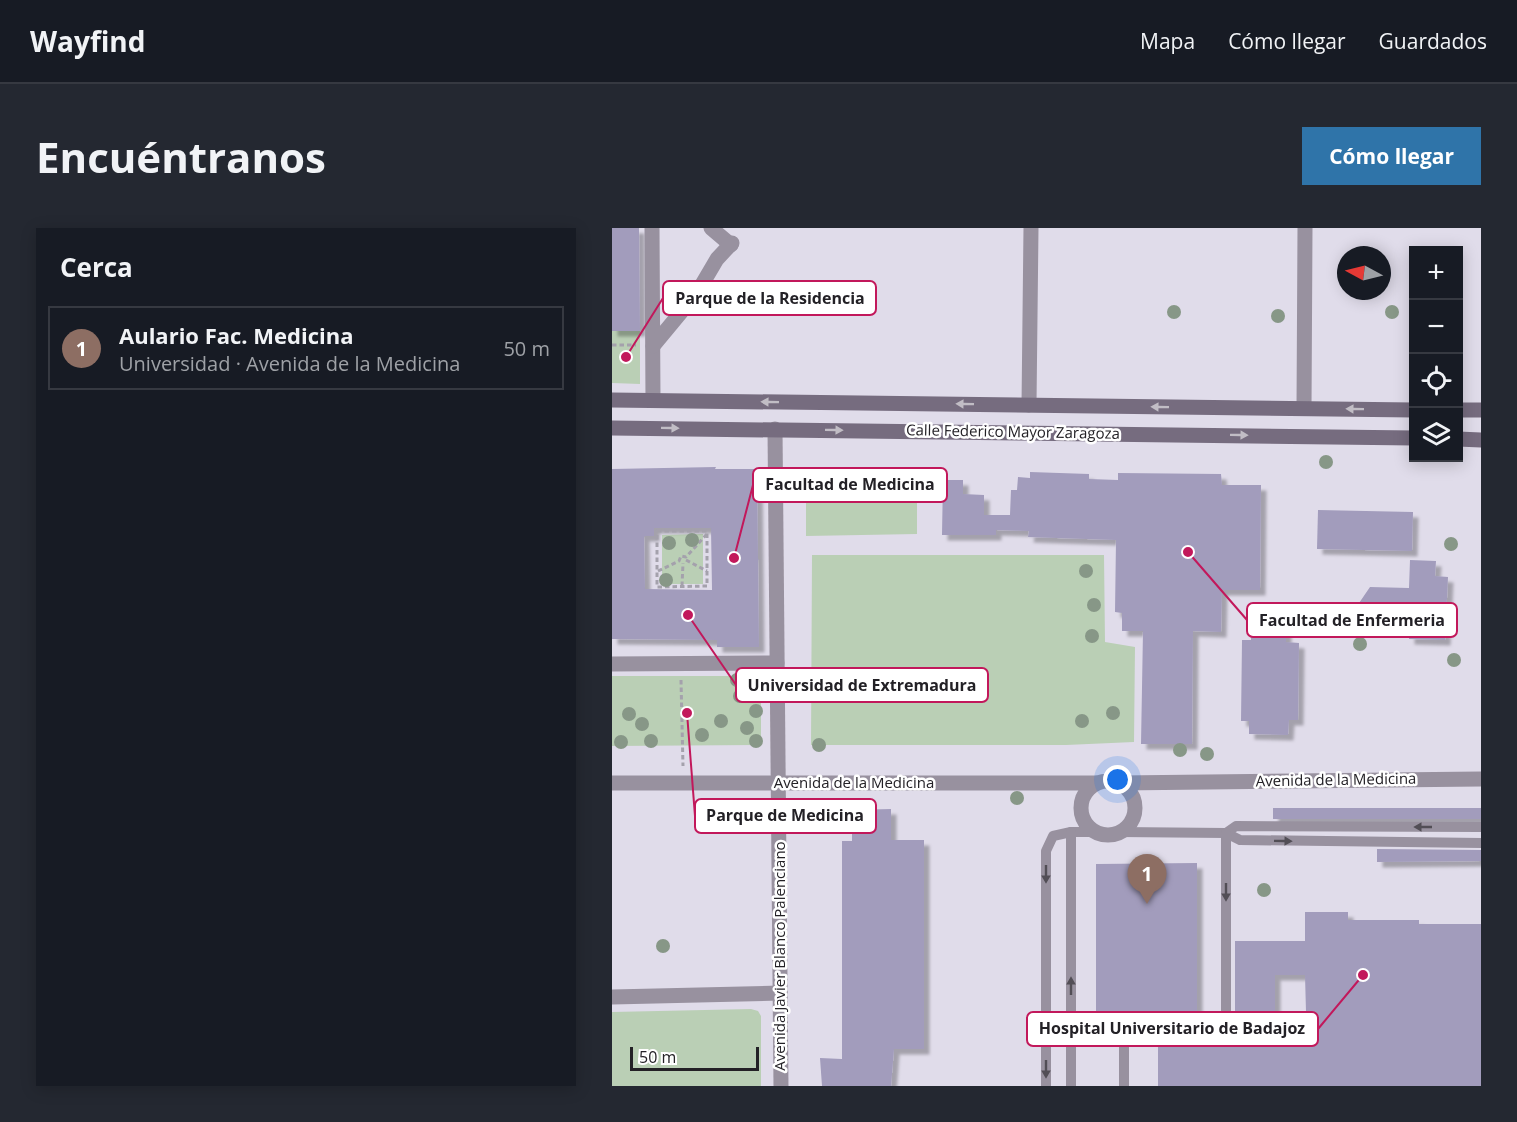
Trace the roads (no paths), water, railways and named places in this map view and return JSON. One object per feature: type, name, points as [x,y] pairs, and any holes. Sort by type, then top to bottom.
[{"type":"main road","name":"Calle Federico Mayor Zaragoza","points":[[612,400],[1409,410]]},
{"type":"main road","points":[[1463,410],[1481,410]]},
{"type":"main road","name":"Calle Federico Mayor Zaragoza","points":[[612,428],[1409,438]]},
{"type":"main road","points":[[1463,439],[1481,440]]},
{"type":"street","points":[[652,228],[653,400]]},
{"type":"street","points":[[653,345],[697,293],[717,259],[731,244],[711,228]]},
{"type":"street","points":[[1029,405],[1031,228]]},
{"type":"street","points":[[1304,408],[1305,228]]},
{"type":"street","name":"Avenida Javier Blanco Palenciano","points":[[775,429],[781,1086]]},
{"type":"street","points":[[612,664],[777,663]]},
{"type":"street","name":"Avenida de la Medicina","points":[[1120,783],[1481,779]]},
{"type":"street","points":[[1112,781],[1120,783],[1132,795],[1135,812],[1127,827],[1120,832],[1112,835],[1095,832],[1088,827],[1081,812],[1084,795],[1096,783],[1112,781]]},
{"type":"street","name":"Avenida de la Medicina","points":[[612,783],[1096,783]]},
{"type":"street","points":[[612,997],[780,993]]},
{"type":"lane","points":[[1226,833],[1236,826],[1481,827]]},
{"type":"lane","points":[[1071,832],[1071,1086]]},
{"type":"lane","points":[[1046,1086],[1046,852],[1053,836],[1071,832],[1095,832]]},
{"type":"lane","points":[[1120,832],[1226,833],[1240,840],[1481,843]]},
{"type":"lane","points":[[1226,833],[1226,1032]]},
{"type":"lane","points":[[1071,1035],[1116,1036],[1124,1043],[1124,1086]]},
{"type":"place","name":"Parque de la Residencia","points":[[626,357]]},
{"type":"place","name":"Facultad de Enfermeria","points":[[1188,552]]},
{"type":"place","name":"Facultad de Medicina","points":[[734,558]]},
{"type":"place","name":"Universidad de Extremadura","points":[[688,615]]},
{"type":"place","name":"Parque de Medicina","points":[[687,713]]},
{"type":"place","name":"Aulario Fac. Medicina","points":[[1147,904]]},
{"type":"place","name":"Hospital Universitario de Badajoz","points":[[1363,975]]}]
